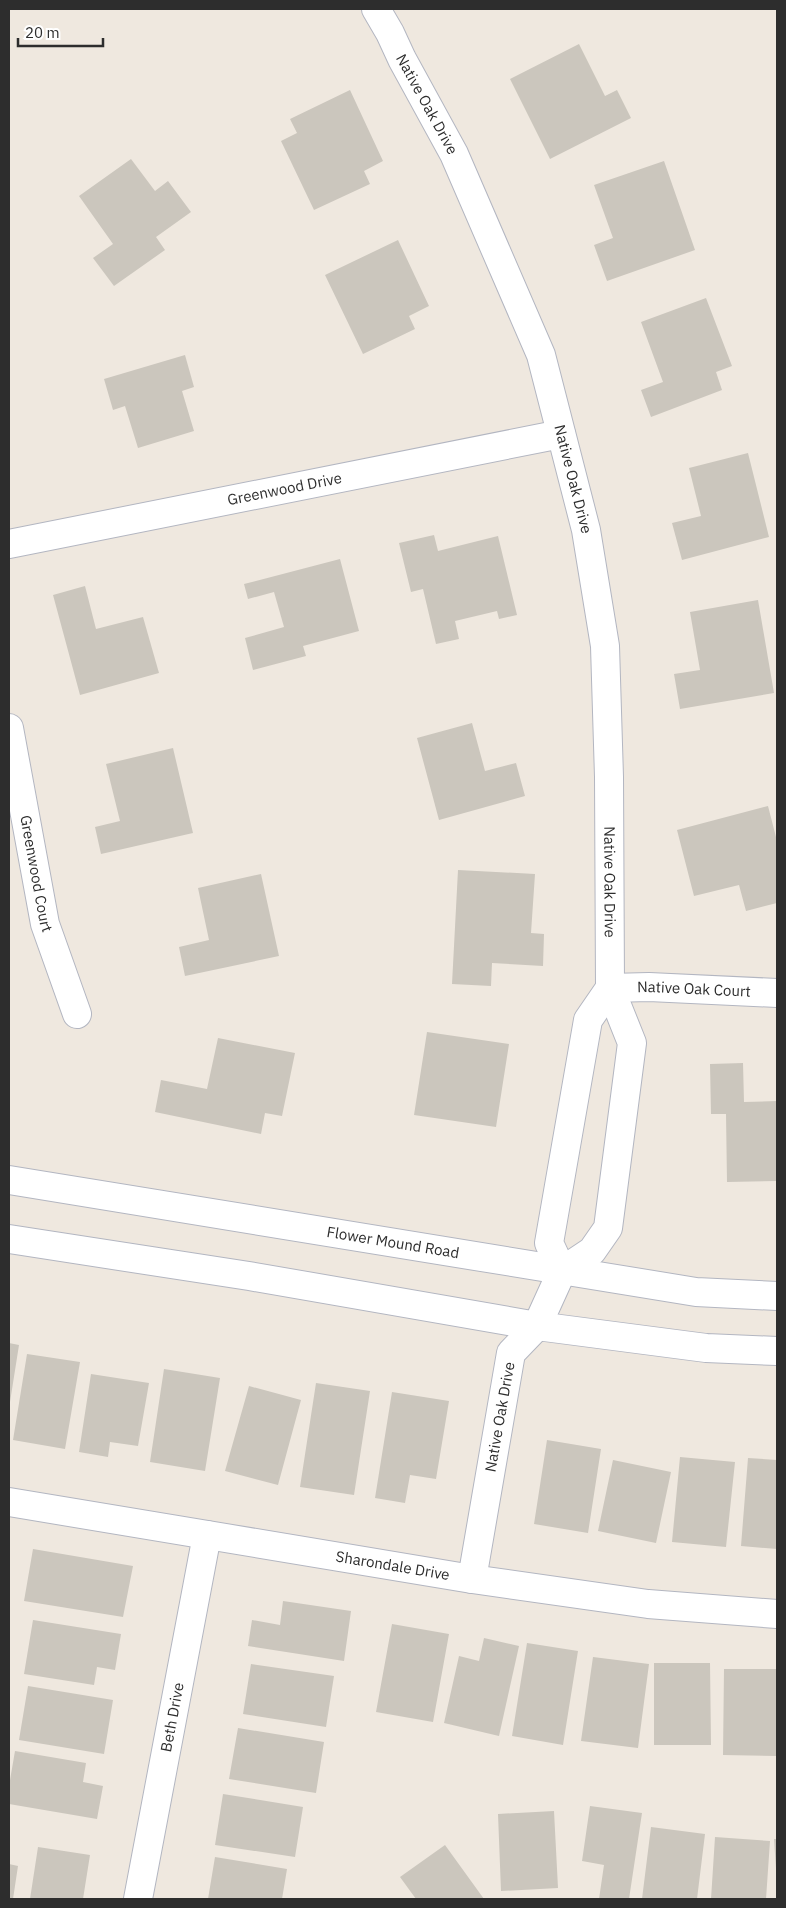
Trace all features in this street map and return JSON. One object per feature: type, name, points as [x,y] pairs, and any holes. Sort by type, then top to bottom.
[{"type":"street","name":"Native Oak Drive","points":[[376,9],[454,154],[540,355],[586,530],[605,646],[609,777],[610,988],[632,1043],[608,1228],[592,1251],[562,1270],[537,1326],[511,1353],[472,1578]]},
{"type":"street","name":"Greenwood Drive","points":[[9,544],[562,434]]},
{"type":"street","name":"Greenwood Court","points":[[9,728],[45,924],[77,1014]]},
{"type":"street","name":"Native Oak Court","points":[[610,988],[649,987],[777,992]]},
{"type":"street","points":[[562,1270],[549,1243],[588,1020],[610,988]]},
{"type":"street","name":"Flower Mound Road","points":[[9,1180],[696,1292],[777,1296]]},
{"type":"street","points":[[9,1239],[249,1276],[537,1326],[706,1348],[777,1351]]},
{"type":"street","name":"Sharondale Drive","points":[[9,1502],[472,1578],[648,1604],[777,1614]]},
{"type":"street","name":"Beth Drive","points":[[138,1899],[207,1535]]},
{"type":"building","points":[[579,44],[605,96],[617,90],[631,118],[550,159],[510,79]]},
{"type":"building","points":[[350,90],[383,161],[364,171],[370,184],[314,210],[281,141],[297,133],[290,119]]},
{"type":"building","points":[[131,159],[155,191],[168,181],[191,212],[156,237],[165,250],[114,286],[93,258],[113,244],[79,196]]},
{"type":"building","points":[[664,161],[695,250],[607,281],[594,245],[613,238],[594,185]]},
{"type":"building","points":[[398,240],[429,306],[409,316],[415,329],[363,354],[325,275]]},
{"type":"building","points":[[706,298],[732,366],[716,372],[722,390],[651,417],[641,390],[663,382],[641,322]]},
{"type":"building","points":[[185,355],[194,387],[182,391],[194,431],[138,448],[125,406],[113,410],[104,379]]},
{"type":"building","points":[[748,453],[769,537],[682,560],[672,523],[701,516],[689,468]]},
{"type":"building","points":[[434,535],[438,551],[498,536],[517,615],[499,619],[497,611],[455,621],[459,639],[436,644],[423,589],[411,592],[399,543]]},
{"type":"building","points":[[340,559],[359,631],[303,646],[306,656],[253,670],[245,638],[284,627],[274,592],[248,599],[244,584]]},
{"type":"building","points":[[85,586],[96,629],[143,617],[159,673],[80,695],[53,595]]},
{"type":"building","points":[[758,600],[774,693],[680,709],[674,674],[700,670],[690,612]]},
{"type":"building","points":[[472,723],[485,771],[516,763],[525,796],[439,820],[417,738]]},
{"type":"building","points":[[173,748],[193,833],[101,854],[95,827],[120,821],[106,764]]},
{"type":"building","points":[[768,806],[777,841],[777,903],[746,911],[739,885],[694,896],[677,830]]},
{"type":"building","points":[[458,870],[535,874],[531,933],[544,934],[543,966],[492,963],[491,986],[452,984]]},
{"type":"building","points":[[261,874],[279,956],[185,976],[179,947],[209,940],[198,888]]},
{"type":"building","points":[[427,1032],[509,1044],[496,1127],[414,1115]]},
{"type":"building","points":[[218,1038],[295,1053],[282,1116],[265,1113],[261,1134],[155,1112],[161,1080],[207,1089]]},
{"type":"building","points":[[743,1063],[744,1102],[777,1101],[777,1181],[727,1182],[726,1114],[711,1114],[710,1064]]},
{"type":"building","points":[[9,1343],[19,1345],[10,1402],[9,1402]]},
{"type":"building","points":[[27,1354],[80,1362],[65,1449],[13,1440]]},
{"type":"building","points":[[164,1369],[220,1378],[205,1471],[150,1462]]},
{"type":"building","points":[[91,1374],[149,1383],[138,1446],[110,1442],[108,1457],[79,1452]]},
{"type":"building","points":[[316,1383],[370,1391],[354,1495],[300,1487]]},
{"type":"building","points":[[249,1386],[301,1400],[278,1485],[225,1471]]},
{"type":"building","points":[[392,1392],[449,1401],[436,1479],[410,1475],[405,1503],[375,1498]]},
{"type":"building","points":[[547,1440],[601,1449],[588,1533],[534,1524]]},
{"type":"building","points":[[680,1457],[735,1462],[726,1547],[672,1542]]},
{"type":"building","points":[[748,1458],[777,1460],[777,1549],[741,1546]]},
{"type":"building","points":[[613,1460],[671,1472],[656,1543],[598,1531]]},
{"type":"building","points":[[33,1549],[133,1566],[123,1617],[24,1601]]},
{"type":"building","points":[[283,1601],[351,1611],[344,1661],[248,1646],[252,1620],[280,1625]]},
{"type":"building","points":[[33,1620],[121,1634],[115,1670],[97,1667],[94,1685],[24,1674]]},
{"type":"building","points":[[392,1624],[449,1634],[433,1722],[376,1712]]},
{"type":"building","points":[[484,1638],[519,1646],[499,1736],[444,1723],[459,1656],[479,1661]]},
{"type":"building","points":[[527,1643],[578,1651],[563,1745],[512,1736]]},
{"type":"building","points":[[593,1657],[649,1664],[638,1748],[581,1741]]},
{"type":"building","points":[[654,1663],[710,1663],[711,1745],[654,1745]]},
{"type":"building","points":[[251,1664],[334,1676],[326,1727],[243,1714]]},
{"type":"building","points":[[724,1669],[777,1669],[777,1756],[723,1755]]},
{"type":"building","points":[[28,1686],[113,1700],[104,1754],[19,1740]]},
{"type":"building","points":[[238,1728],[324,1742],[316,1793],[229,1779]]},
{"type":"building","points":[[15,1751],[86,1763],[83,1782],[103,1786],[97,1819],[9,1804],[9,1786]]},
{"type":"building","points":[[223,1794],[303,1807],[295,1857],[215,1845]]},
{"type":"building","points":[[590,1806],[642,1813],[629,1899],[599,1899],[604,1865],[582,1861]]},
{"type":"building","points":[[554,1811],[558,1888],[501,1891],[498,1814]]},
{"type":"building","points":[[651,1827],[705,1834],[697,1899],[642,1899]]},
{"type":"building","points":[[715,1837],[770,1841],[766,1899],[711,1899]]},
{"type":"building","points":[[774,1839],[777,1839],[777,1869],[776,1869]]},
{"type":"building","points":[[445,1845],[484,1899],[416,1899],[400,1877]]},
{"type":"building","points":[[38,1847],[90,1855],[83,1899],[30,1899]]},
{"type":"building","points":[[215,1857],[287,1869],[282,1899],[208,1899]]},
{"type":"building","points":[[9,1864],[18,1866],[13,1899],[9,1899]]}]
